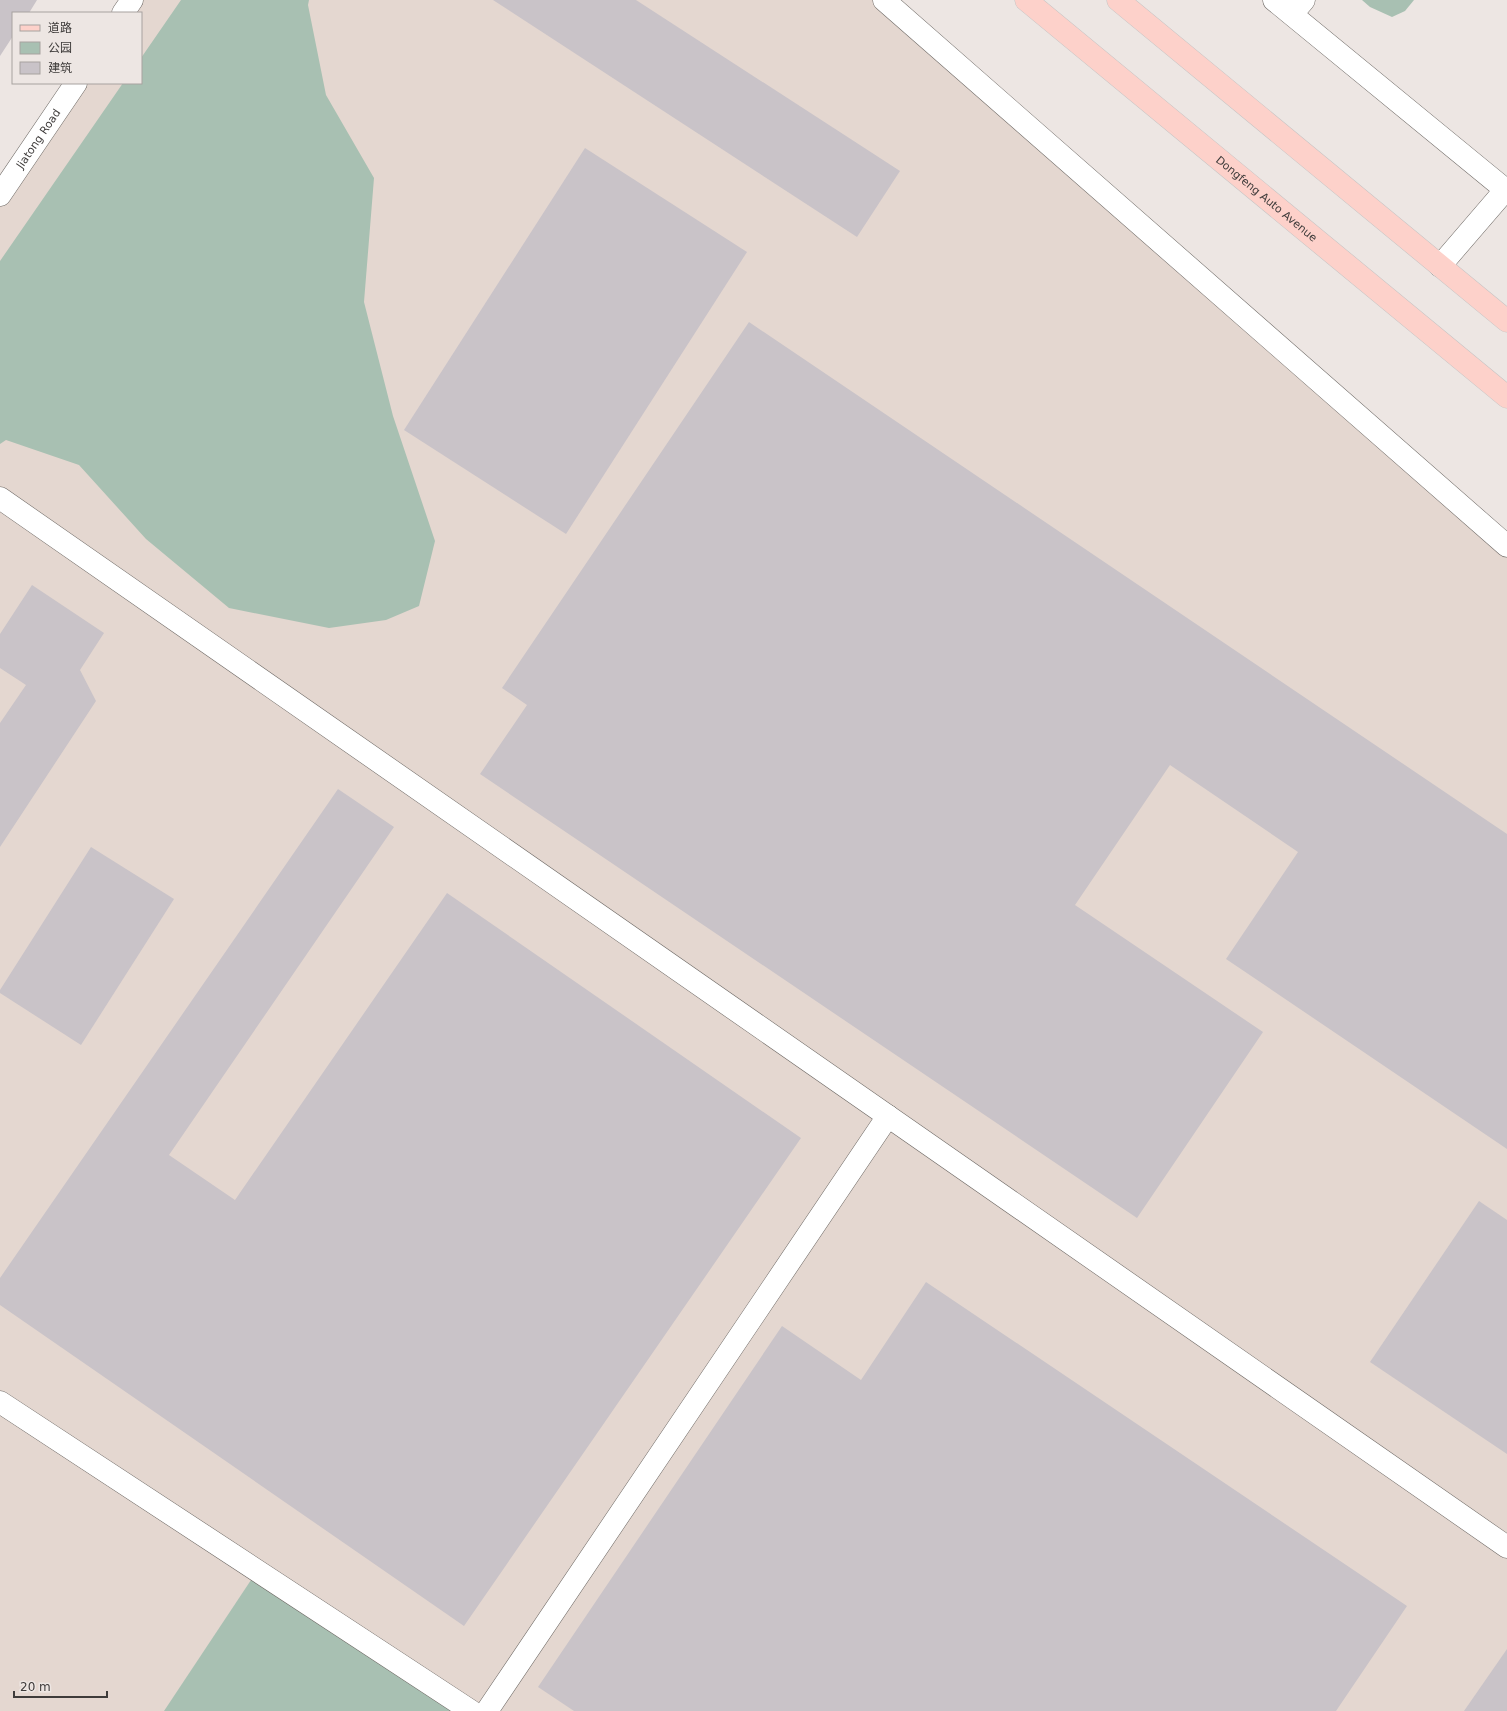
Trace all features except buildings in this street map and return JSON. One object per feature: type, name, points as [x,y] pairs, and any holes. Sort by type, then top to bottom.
[{"type":"main road","name":"Dongfeng Auto Avenue","points":[[1026,0],[1507,397]]},
{"type":"main road","points":[[1118,0],[1507,321]]},
{"type":"street","points":[[124,12],[132,0]]},
{"type":"street","points":[[884,0],[1507,546]]},
{"type":"street","points":[[1274,0],[1298,7],[1507,190],[1440,266]]},
{"type":"street","name":"Jiatong Road","points":[[0,195],[75,84]]},
{"type":"street","points":[[0,498],[1507,1547]]},
{"type":"street","points":[[487,1711],[888,1116]]},
{"type":"street","points":[[0,1402],[471,1711]]},
{"type":"shaded area","points":[[132,0],[884,0],[1507,546],[1507,1711],[0,1711],[0,195],[75,84],[142,84],[142,12],[124,12]]},
{"type":"green space","points":[[181,0],[309,0],[308,5],[326,95],[374,178],[364,302],[393,416],[435,541],[419,606],[386,620],[329,628],[229,608],[146,539],[79,465],[6,440],[0,444],[0,261],[122,84],[142,84],[142,57]]},
{"type":"green space","points":[[1362,0],[1414,0],[1405,11],[1392,17],[1370,7]]},
{"type":"green space","points":[[257,1571],[471,1711],[164,1711]]}]
